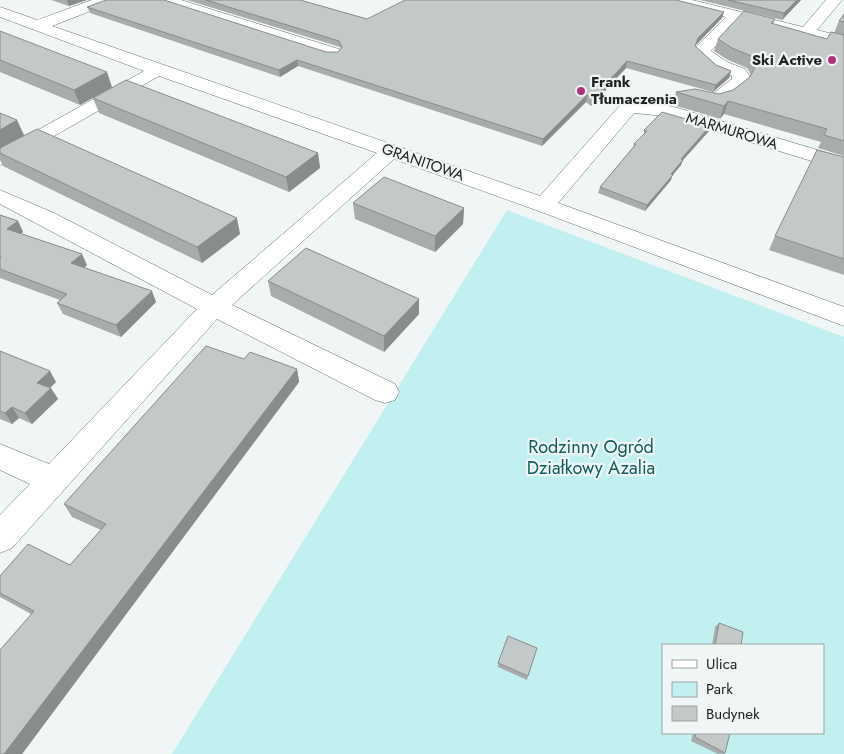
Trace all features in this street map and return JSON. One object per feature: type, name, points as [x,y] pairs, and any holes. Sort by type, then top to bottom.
[{"type":"street","points":[[36,26],[106,0]]},
{"type":"street","points":[[166,0],[333,53]]},
{"type":"street","points":[[674,0],[844,42]]},
{"type":"street","points":[[807,32],[834,0]]},
{"type":"street","name":"GRANITOWA","points":[[0,12],[158,70],[544,205],[844,316]]},
{"type":"street","points":[[681,98],[685,94],[711,100],[722,98],[740,80],[739,73],[721,66],[703,53],[703,50],[737,15]]},
{"type":"street","points":[[0,159],[158,70]]},
{"type":"street","name":"MARMUROWA","points":[[544,205],[630,106],[640,109],[667,111],[844,165]]},
{"type":"street","points":[[0,538],[214,307],[391,151]]},
{"type":"street","points":[[0,196],[46,218],[214,307],[385,392]]},
{"type":"street","points":[[0,456],[54,480]]},
{"type":"green space","name":"Rodzinny Ogród Działkowy Azalia","points":[[507,210],[844,337],[844,754],[172,754]]},
{"type":"building","points":[[106,0],[164,0],[326,52],[338,52],[342,47],[339,41],[206,0],[300,0],[367,19],[405,0],[676,0],[724,12],[698,38],[695,46],[716,65],[731,71],[716,85],[627,61],[592,99],[587,95],[543,139],[297,60],[279,70],[87,7]]},
{"type":"building","points":[[728,0],[797,0],[784,13]]},
{"type":"building","points":[[744,11],[775,19],[771,23],[827,39],[831,32],[844,35],[844,141],[824,135],[827,129],[728,101],[724,106],[676,92],[695,89],[719,94],[733,90],[750,77],[756,65],[751,56],[732,48],[718,39]]},
{"type":"building","points":[[844,14],[844,22],[839,21]]},
{"type":"building","points":[[0,31],[107,72],[74,90],[0,60]]},
{"type":"building","points":[[126,80],[318,153],[286,177],[93,98]]},
{"type":"building","points":[[662,112],[710,126],[681,159],[683,160],[671,174],[673,175],[647,205],[600,187],[636,144],[634,144],[647,131],[644,130]]},
{"type":"building","points":[[0,113],[17,120],[0,130]]},
{"type":"building","points":[[37,129],[237,218],[197,247],[0,153],[0,148]]},
{"type":"building","points":[[817,150],[844,157],[844,259],[775,236]]},
{"type":"building","points":[[384,177],[464,208],[435,236],[353,203]]},
{"type":"building","points":[[0,215],[18,221],[7,229],[82,254],[71,263],[152,291],[116,325],[57,303],[67,294],[0,269]]},
{"type":"building","points":[[306,248],[419,299],[384,336],[268,281]]},
{"type":"building","points":[[206,346],[244,359],[250,352],[297,369],[4,754],[0,754],[0,650],[34,611],[0,593],[0,576],[28,544],[70,565],[106,524],[64,504]]},
{"type":"building","points":[[0,351],[50,371],[37,383],[51,388],[25,413],[12,407],[5,413],[0,411]]},
{"type":"building","points":[[719,623],[743,632],[741,644],[715,644]]},
{"type":"building","points":[[508,636],[537,648],[528,676],[498,663]]},
{"type":"building","points":[[696,734],[730,734],[725,753],[695,737]]},
{"type":"place","name":"Ski Active","points":[[832,60]]},
{"type":"place","name":"Frank Tłumaczenia","points":[[581,91]]}]
